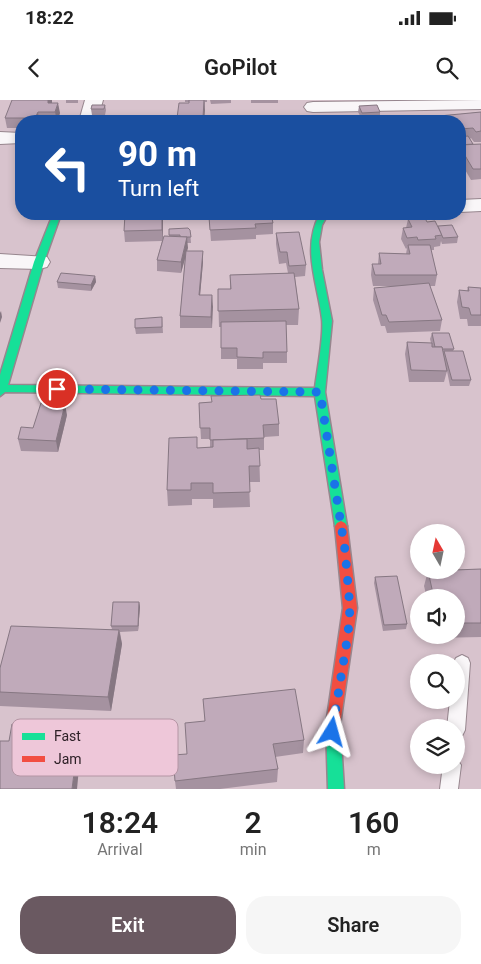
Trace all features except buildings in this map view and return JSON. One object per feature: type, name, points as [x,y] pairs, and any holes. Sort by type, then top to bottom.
[{"type":"street","points":[[90,115],[94,100]]},
{"type":"street","points":[[312,109],[481,104]]},
{"type":"street","points":[[0,138],[15,138]]},
{"type":"street","points":[[466,206],[481,206]]},
{"type":"street","points":[[55,220],[39,262],[1,390],[320,392]]},
{"type":"street","points":[[321,220],[314,242],[316,270],[327,321],[320,392],[345,550],[350,608],[348,634],[332,732],[336,789]]},
{"type":"street","points":[[0,261],[39,262]]},
{"type":"lane","points":[[449,789],[451,774]]},
{"type":"traffic: fast","points":[[0,392],[39,262],[55,220]]},
{"type":"traffic: fast","points":[[321,220],[315,242],[317,270],[327,321],[320,392],[341,526]]},
{"type":"traffic: fast","points":[[1,388],[320,392]]},
{"type":"traffic: fast","points":[[333,725],[336,789]]},
{"type":"traffic: jam","points":[[333,725],[350,608],[341,526]]},
{"type":"route","points":[[57,389],[320,392],[345,550],[350,608],[348,634],[332,732]]}]
